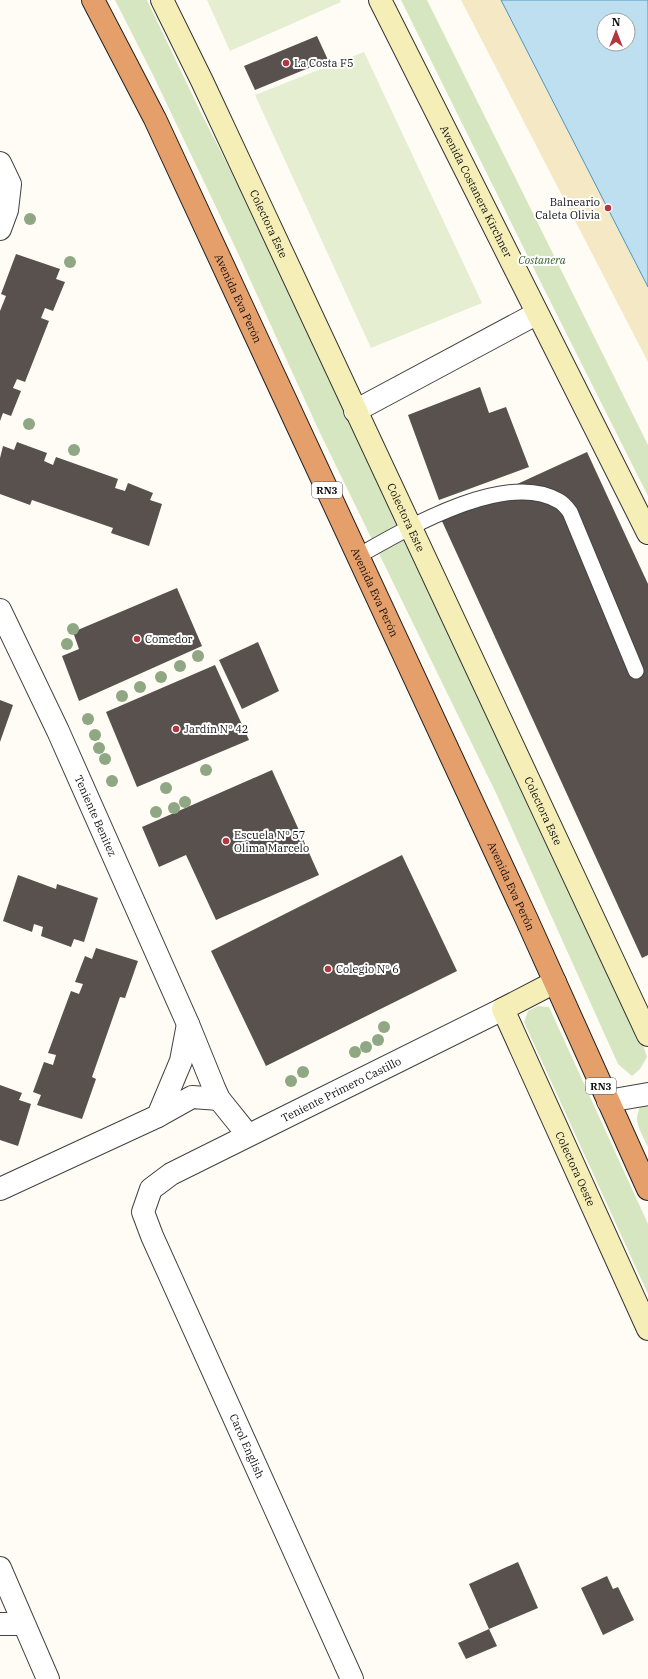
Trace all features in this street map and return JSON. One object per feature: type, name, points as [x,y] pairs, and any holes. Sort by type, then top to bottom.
[{"type":"highway","name":"Avenida Eva Perón","points":[[93,0],[155,119],[555,982],[648,1189]]},
{"type":"street","name":"Colectora Este","points":[[162,0],[202,81],[648,1035]]},
{"type":"street","name":"Avenida Costanera Kirchner","points":[[380,0],[536,314],[648,533]]},
{"type":"street","points":[[0,163],[10,184],[7,210],[0,229]]},
{"type":"street","points":[[356,411],[536,314]]},
{"type":"street","name":"Teniente Benitez","points":[[0,610],[58,731],[220,1099],[248,1135]]},
{"type":"street","name":"Teniente Primero Castillo","points":[[143,1212],[151,1188],[171,1174],[555,982]]},
{"type":"street","name":"Colectora Oeste","points":[[503,1009],[648,1329]]},
{"type":"street","points":[[158,1116],[181,1061],[188,1024]]},
{"type":"street","points":[[608,1101],[648,1094]]},
{"type":"street","points":[[0,1188],[158,1116],[192,1097],[220,1099]]},
{"type":"street","name":"Carol English","points":[[143,1212],[152,1236],[352,1679]]},
{"type":"street","points":[[0,1568],[48,1679]]},
{"type":"street","points":[[0,1624],[23,1624]]},
{"type":"lane","points":[[358,556],[410,527],[449,509],[474,500],[529,492],[560,501],[570,512],[636,671]]},
{"type":"green space","points":[[115,0],[147,0],[200,111],[259,226],[641,1039],[647,1057],[640,1069],[632,1076],[618,1064],[496,793],[319,431],[237,251],[153,75]]},
{"type":"green space","points":[[207,0],[340,0],[341,2],[230,51]]},
{"type":"green space","name":"Costanera","points":[[401,0],[427,0],[648,445],[648,496],[539,279]]},
{"type":"green space","points":[[364,52],[482,303],[371,348],[255,95]]},
{"type":"green space","points":[[538,1006],[549,1007],[648,1224],[648,1294],[524,1022],[528,1011]]},
{"type":"green space","points":[[648,1101],[648,1147],[640,1130],[637,1119],[639,1108],[643,1102]]},
{"type":"sand","name":"Balneario Caleta Olivia","points":[[461,0],[620,0],[626,12],[596,12],[596,52],[636,52],[636,31],[648,54],[648,362]]},
{"type":"water","points":[[501,0],[648,0],[648,287]]},
{"type":"building","name":"La Costa F5","points":[[317,36],[328,60],[255,90],[244,66]]},
{"type":"building","points":[[16,254],[60,269],[56,279],[65,282],[53,311],[45,308],[41,318],[49,321],[25,382],[17,379],[13,388],[21,391],[11,416],[3,413],[0,421],[0,311],[6,296],[1,294]]},
{"type":"building","points":[[480,387],[489,413],[506,407],[529,467],[439,500],[408,415]]},
{"type":"building","points":[[17,442],[47,453],[44,461],[53,465],[56,457],[118,479],[115,488],[125,491],[128,483],[153,493],[150,500],[162,504],[149,546],[111,533],[113,528],[32,500],[30,505],[0,494],[0,458],[3,446],[14,450]]},
{"type":"building","points":[[587,452],[648,584],[648,955],[642,958],[441,519]]},
{"type":"building","name":"Comedor","points":[[177,588],[202,646],[79,701],[62,656],[79,649],[73,632]]},
{"type":"building","points":[[258,642],[279,691],[242,709],[219,660]]},
{"type":"building","points":[[215,665],[249,740],[137,787],[106,712]]},
{"type":"building","points":[[0,700],[13,705],[0,742]]},
{"type":"building","name":"Escuela Nº 57 Olima Marcelo","points":[[272,770],[319,875],[216,920],[186,855],[159,867],[142,827]]},
{"type":"building","points":[[402,855],[457,971],[266,1066],[211,951]]},
{"type":"building","points":[[18,875],[56,889],[57,884],[98,898],[84,942],[74,939],[71,947],[41,936],[43,927],[34,924],[32,932],[3,921]]},
{"type":"building","points":[[96,948],[138,961],[125,998],[120,997],[92,1077],[96,1079],[82,1119],[37,1105],[41,1095],[33,1092],[44,1062],[53,1065],[56,1055],[48,1053],[71,991],[79,994],[83,984],[75,982],[85,956],[92,959]]},
{"type":"building","points":[[0,1085],[22,1093],[19,1100],[31,1104],[18,1146],[0,1140]]},
{"type":"building","points":[[518,1562],[538,1608],[489,1629],[469,1584]]},
{"type":"building","points":[[607,1576],[613,1589],[618,1587],[634,1620],[603,1635],[581,1588]]},
{"type":"building","points":[[489,1629],[497,1646],[466,1659],[458,1643]]},
{"type":"place","name":"La Costa F5","points":[[286,63]]},
{"type":"place","name":"Balneario Caleta Olivia","points":[[608,208]]},
{"type":"place","name":"Comedor","points":[[137,639]]},
{"type":"place","name":"Jardín Nº 42","points":[[176,729]]},
{"type":"place","name":"Escuela Nº 57 Olima Marcelo","points":[[226,841]]},
{"type":"place","name":"Colegio Nº 6","points":[[328,969]]}]
